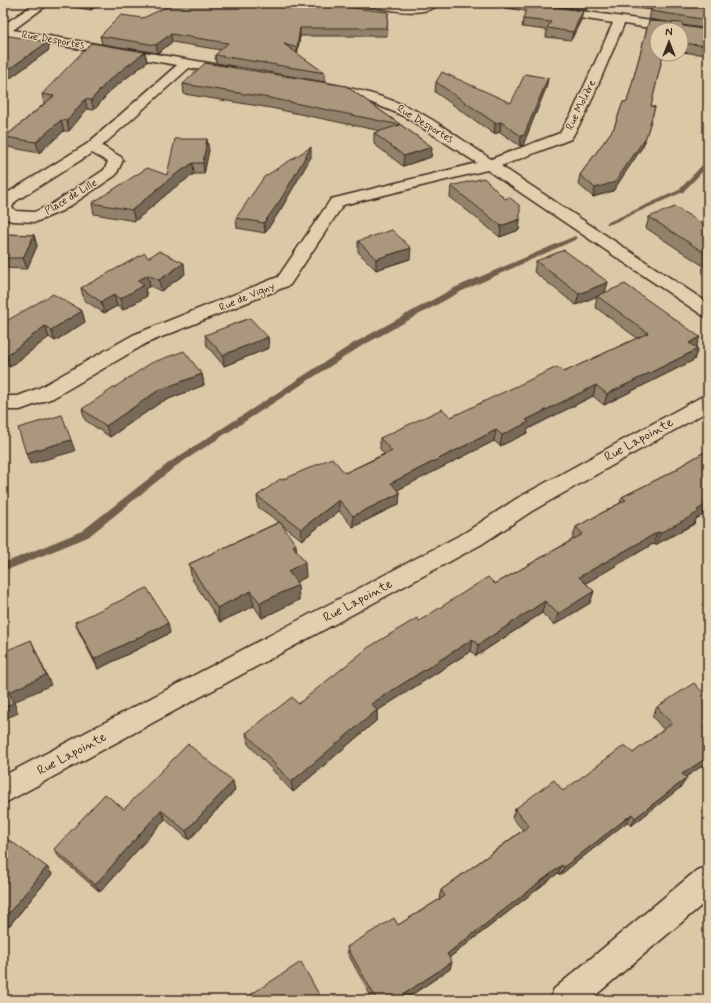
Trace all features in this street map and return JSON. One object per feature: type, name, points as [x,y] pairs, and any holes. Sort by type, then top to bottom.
[{"type":"street","points":[[3,31],[44,3]]},
{"type":"street","points":[[368,3],[408,9],[428,7],[433,3]]},
{"type":"street","points":[[500,3],[708,33]]},
{"type":"street","name":"Rue Molière","points":[[489,165],[566,136],[579,113],[620,20]]},
{"type":"street","name":"Rue Desportes","points":[[3,31],[248,73]]},
{"type":"street","name":"Place de Lille","points":[[92,147],[116,160],[111,172],[58,207],[36,217],[12,216],[4,208],[10,198],[92,147],[187,63]]},
{"type":"street","name":"Rue Desportes","points":[[309,84],[355,92],[398,107],[421,119],[708,311]]},
{"type":"street","name":"Rue de Vigny","points":[[3,403],[20,403],[46,393],[140,339],[284,281],[337,202],[489,165]]},
{"type":"street","name":"Rue Lapointe","points":[[3,791],[454,549],[524,505],[708,402]]},
{"type":"street","points":[[565,1000],[708,881]]},
{"type":"building","points":[[175,3],[310,3],[388,12],[387,28],[300,28],[297,48],[284,44],[325,73],[215,55],[228,43],[171,34],[156,45],[100,36],[121,15],[143,18]]},
{"type":"building","points":[[528,3],[583,11],[573,32],[547,28],[551,22],[523,19]]},
{"type":"building","points":[[653,3],[708,3],[708,20],[651,11]]},
{"type":"building","points":[[649,21],[666,22],[649,22],[649,62],[661,62],[651,106],[655,107],[646,137],[615,182],[595,188],[580,175],[614,128],[623,102],[627,102]]},
{"type":"building","points":[[689,27],[708,30],[708,46],[689,44]]},
{"type":"building","points":[[3,35],[48,42],[6,71],[3,70]]},
{"type":"building","points":[[91,43],[145,52],[109,80],[91,100],[85,99],[67,121],[61,120],[36,142],[5,137],[54,96],[42,94]]},
{"type":"building","points":[[205,63],[346,86],[432,147],[404,156],[374,133],[400,125],[270,98],[183,84]]},
{"type":"building","points":[[442,72],[511,103],[525,74],[548,78],[524,135],[521,136],[501,122],[495,123],[436,82]]},
{"type":"building","points":[[175,139],[207,139],[203,163],[193,163],[172,177],[132,210],[92,203],[147,168],[167,175]]},
{"type":"building","points":[[311,147],[281,199],[264,223],[236,218],[264,177]]},
{"type":"building","points":[[484,178],[505,199],[509,197],[520,206],[520,219],[501,226],[451,186]]},
{"type":"building","points":[[675,207],[708,227],[708,255],[649,217]]},
{"type":"building","points":[[392,230],[411,248],[376,259],[358,241]]},
{"type":"building","points":[[3,234],[34,235],[23,258],[3,258]]},
{"type":"building","points":[[564,250],[608,282],[579,294],[536,261]]},
{"type":"building","points":[[159,251],[184,263],[159,280],[148,275],[137,281],[144,285],[120,299],[114,295],[101,302],[81,288],[145,253],[148,258]]},
{"type":"building","points":[[625,284],[700,337],[689,343],[698,349],[607,394],[596,385],[526,420],[529,422],[502,435],[496,430],[391,483],[400,493],[353,516],[339,500],[301,529],[257,496],[280,479],[282,480],[332,458],[345,473],[392,451],[380,438],[442,409],[451,417],[557,367],[564,372],[648,333],[597,296]]},
{"type":"building","points":[[53,294],[82,311],[51,330],[45,326],[6,356],[3,354],[3,323]]},
{"type":"building","points":[[250,318],[268,337],[223,355],[205,335]]},
{"type":"building","points":[[184,351],[202,374],[159,390],[106,426],[82,409],[151,363]]},
{"type":"building","points":[[62,415],[71,440],[26,453],[18,428]]},
{"type":"building","points":[[708,450],[708,503],[697,510],[699,512],[660,533],[658,532],[579,577],[594,591],[558,614],[545,601],[478,645],[473,639],[371,704],[377,710],[291,782],[246,733],[292,697],[298,704],[369,647],[417,618],[419,621],[488,577],[495,584],[583,534],[576,527],[626,500],[622,497],[678,469],[677,468]]},
{"type":"building","points":[[280,522],[296,545],[293,546],[305,562],[288,571],[298,585],[260,603],[251,591],[217,608],[189,564]]},
{"type":"building","points":[[147,588],[168,623],[94,659],[75,622]]},
{"type":"building","points":[[31,640],[46,675],[9,692],[13,703],[3,708],[3,652]]},
{"type":"building","points":[[694,683],[708,698],[708,757],[682,774],[687,778],[635,818],[632,814],[564,867],[562,865],[447,954],[452,962],[395,1000],[377,1000],[347,947],[394,918],[398,925],[445,896],[441,890],[529,826],[515,809],[554,780],[563,791],[625,745],[633,753],[672,723],[657,707]]},
{"type":"building","points":[[188,744],[233,781],[186,831],[161,810],[95,885],[54,849],[105,794],[124,809]]},
{"type":"building","points":[[9,840],[47,867],[3,920],[3,847]]},
{"type":"building","points":[[301,962],[322,1000],[249,1000],[247,997]]},
{"type":"waterway","points":[[609,223],[681,191],[708,162]]},
{"type":"waterway","points":[[3,563],[9,565],[85,534],[173,464],[357,345],[457,290],[575,238]]}]
